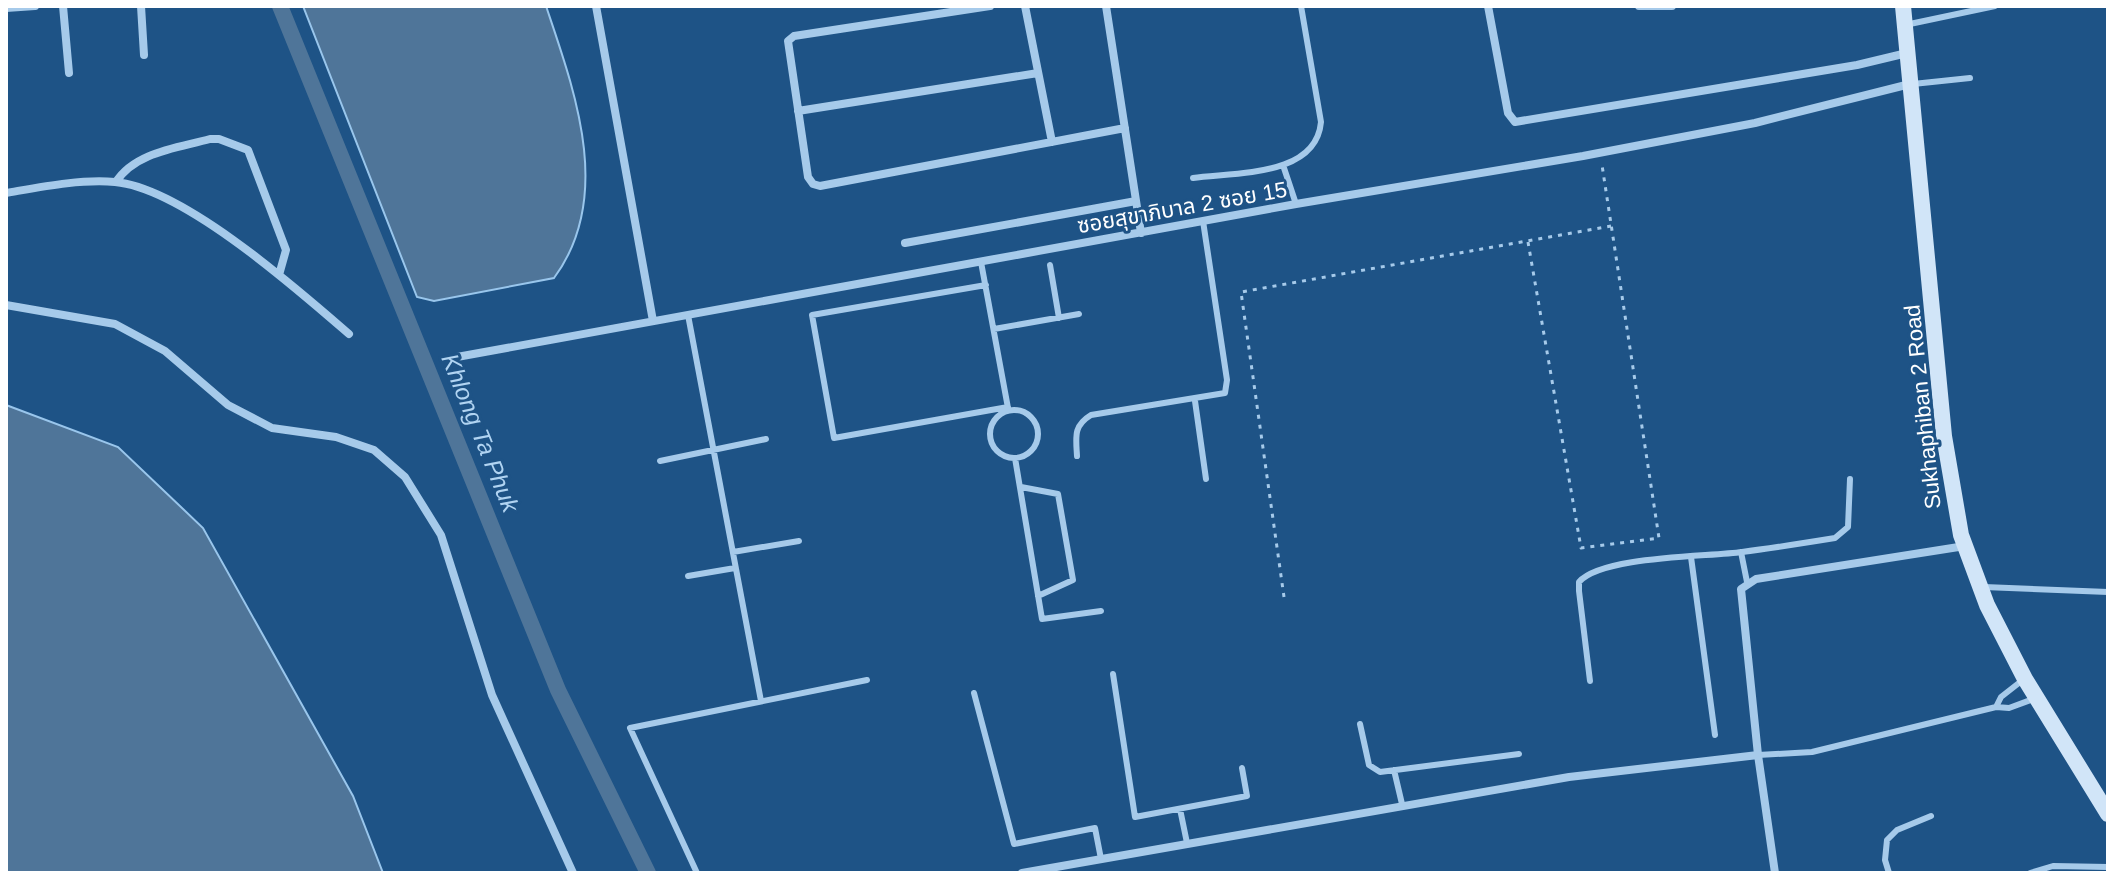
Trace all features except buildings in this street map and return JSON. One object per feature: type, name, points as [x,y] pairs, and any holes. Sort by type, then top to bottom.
[{"type":"street","points":[[6,8],[35,6]]},
{"type":"street","points":[[63,6],[69,73]]},
{"type":"street","points":[[141,6],[144,55]]},
{"type":"street","points":[[596,6],[653,321]]},
{"type":"street","points":[[990,6],[794,36],[787,46],[808,177],[820,186],[1125,128]]},
{"type":"street","points":[[1025,6],[1052,142]]},
{"type":"street","points":[[1106,6],[1141,233]]},
{"type":"street","points":[[1488,6],[1508,113],[1515,122],[1527,123],[1907,53]]},
{"type":"street","points":[[1639,6],[1672,6]]},
{"type":"street","name":"Sukhaphiban 2 Road","points":[[1903,6],[1952,502],[1980,587],[2025,679],[2100,790],[2108,814]]},
{"type":"street","points":[[798,111],[1038,73]]},
{"type":"street","name":"ซอยสุขาภิบาล 2 ซอย 15","points":[[457,357],[1296,204],[1600,153],[1755,123],[1911,84]]},
{"type":"street","points":[[116,182],[126,167],[137,160],[210,139],[248,150],[286,250],[279,275]]},
{"type":"street","points":[[6,193],[116,182],[149,190],[178,204],[279,275],[349,334]]},
{"type":"street","points":[[905,243],[1136,201]]},
{"type":"street","points":[[6,305],[115,324],[165,351],[228,405],[272,428],[336,437],[374,450],[405,477],[441,535],[492,695],[573,873]]},
{"type":"street","points":[[1775,873],[1739,594],[1747,582],[1965,546]]},
{"type":"street","points":[[1022,873],[1569,777],[1758,755]]},
{"type":"lane","points":[[1193,178],[1283,165],[1301,159],[1320,136],[1321,122],[1301,6]]},
{"type":"lane","points":[[1905,25],[1995,6]]},
{"type":"lane","points":[[1911,84],[1970,78]]},
{"type":"lane","points":[[1283,165],[1296,204]]},
{"type":"lane","points":[[1077,456],[1076,429],[1080,421],[1091,415],[1107,410],[1195,401],[1220,396],[1227,388],[1203,221]]},
{"type":"lane","points":[[981,262],[1008,409]]},
{"type":"lane","points":[[1050,265],[1059,318]]},
{"type":"lane","points":[[986,285],[812,315],[834,438],[1008,409],[1030,416],[1037,430],[1029,452],[1015,458],[1001,454],[990,435],[994,421],[1008,409]]},
{"type":"lane","points":[[994,329],[1079,314]]},
{"type":"lane","points":[[688,315],[761,701]]},
{"type":"lane","points":[[1195,401],[1206,479]]},
{"type":"lane","points":[[660,461],[766,439]]},
{"type":"lane","points":[[1015,458],[1042,619],[1101,611]]},
{"type":"lane","points":[[1590,681],[1579,582],[1593,571],[1741,552],[1842,534],[1851,517],[1850,479]]},
{"type":"lane","points":[[1021,487],[1058,494],[1073,580],[1038,596]]},
{"type":"lane","points":[[733,552],[799,541]]},
{"type":"lane","points":[[1741,552],[1747,582]]},
{"type":"lane","points":[[1691,557],[1715,735]]},
{"type":"lane","points":[[688,576],[735,568]]},
{"type":"lane","points":[[1980,587],[2108,591]]},
{"type":"lane","points":[[1113,674],[1135,817],[1247,796],[1242,768]]},
{"type":"lane","points":[[1996,707],[2001,697],[2025,679]]},
{"type":"lane","points":[[697,873],[630,728],[867,680]]},
{"type":"lane","points":[[974,693],[1014,844],[1095,828],[1101,859]]},
{"type":"lane","points":[[1758,755],[1812,752],[1996,707],[2009,708],[2036,697]]},
{"type":"lane","points":[[1360,724],[1369,765],[1380,772],[1519,754]]},
{"type":"lane","points":[[1394,770],[1402,804]]},
{"type":"lane","points":[[1180,809],[1187,843]]},
{"type":"lane","points":[[1889,873],[1885,860],[1887,840],[1897,830],[1931,816]]},
{"type":"lane","points":[[2030,873],[2053,866],[2108,867]]},
{"type":"path","points":[[1528,242],[1581,548],[1659,538],[1600,153]]},
{"type":"path","points":[[1284,597],[1241,292],[1611,226]]},
{"type":"water","points":[[303,6],[546,6],[577,108],[585,179],[582,213],[572,247],[554,278],[434,301],[417,297]]},
{"type":"water","points":[[6,405],[118,447],[203,528],[353,796],[383,873],[6,873]]},
{"type":"waterway","name":"Khlong Ta Phuk","points":[[280,6],[558,690],[648,873]]}]
